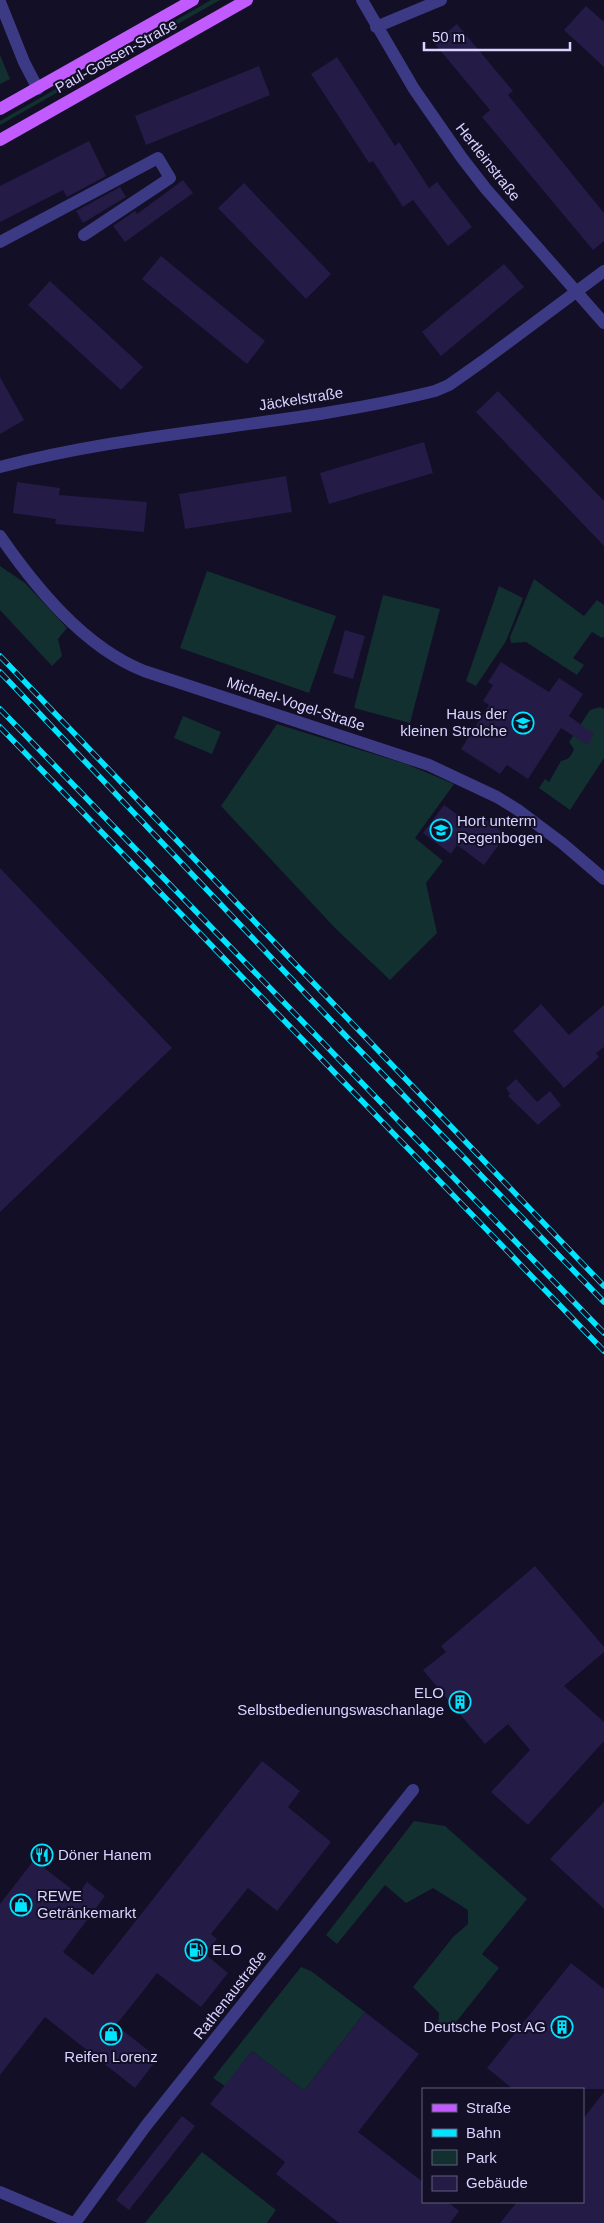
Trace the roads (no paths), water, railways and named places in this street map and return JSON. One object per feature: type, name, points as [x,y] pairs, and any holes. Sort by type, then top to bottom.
[{"type":"main road","name":"Paul-Gossen-Straße","points":[[0,109],[192,0]]},
{"type":"main road","name":"Paul-Gossen-Straße","points":[[0,140],[247,0]]},
{"type":"street","name":"Hertleinstraße","points":[[352,0],[363,4],[414,88],[486,190],[578,291],[604,323]]},
{"type":"street","points":[[376,27],[441,0]]},
{"type":"street","points":[[0,2],[24,62],[38,89]]},
{"type":"street","points":[[0,242],[158,158],[170,178],[84,235]]},
{"type":"street","name":"Jäckelstraße","points":[[0,467],[40,457],[164,434],[300,416],[435,391],[449,386],[604,271]]},
{"type":"street","name":"Michael-Vogel-Straße","points":[[0,536],[23,568],[75,625],[114,658],[144,671],[429,765],[498,797],[518,810],[604,879]]},
{"type":"street","name":"Rathenaustraße","points":[[74,2223],[145,2127],[414,1790]]},
{"type":"street","points":[[0,2192],[74,2223]]},
{"type":"railway","points":[[0,656],[604,1286]]},
{"type":"railway","points":[[0,672],[341,1031],[604,1302]]},
{"type":"railway","points":[[0,709],[604,1333]]},
{"type":"railway","points":[[0,727],[604,1351]]},
{"type":"place","name":"Haus der kleinen Strolche","points":[[523,723]]},
{"type":"place","name":"Hort unterm Regenbogen","points":[[441,830]]},
{"type":"place","name":"ELO Selbstbedienungswaschanlage","points":[[460,1702]]},
{"type":"place","name":"Döner Hanem","points":[[42,1855]]},
{"type":"place","name":"REWE Getränkemarkt","points":[[21,1905]]},
{"type":"place","name":"ELO","points":[[196,1950]]},
{"type":"place","name":"Deutsche Post AG","points":[[562,2027]]},
{"type":"place","name":"Reifen Lorenz","points":[[111,2034]]}]
